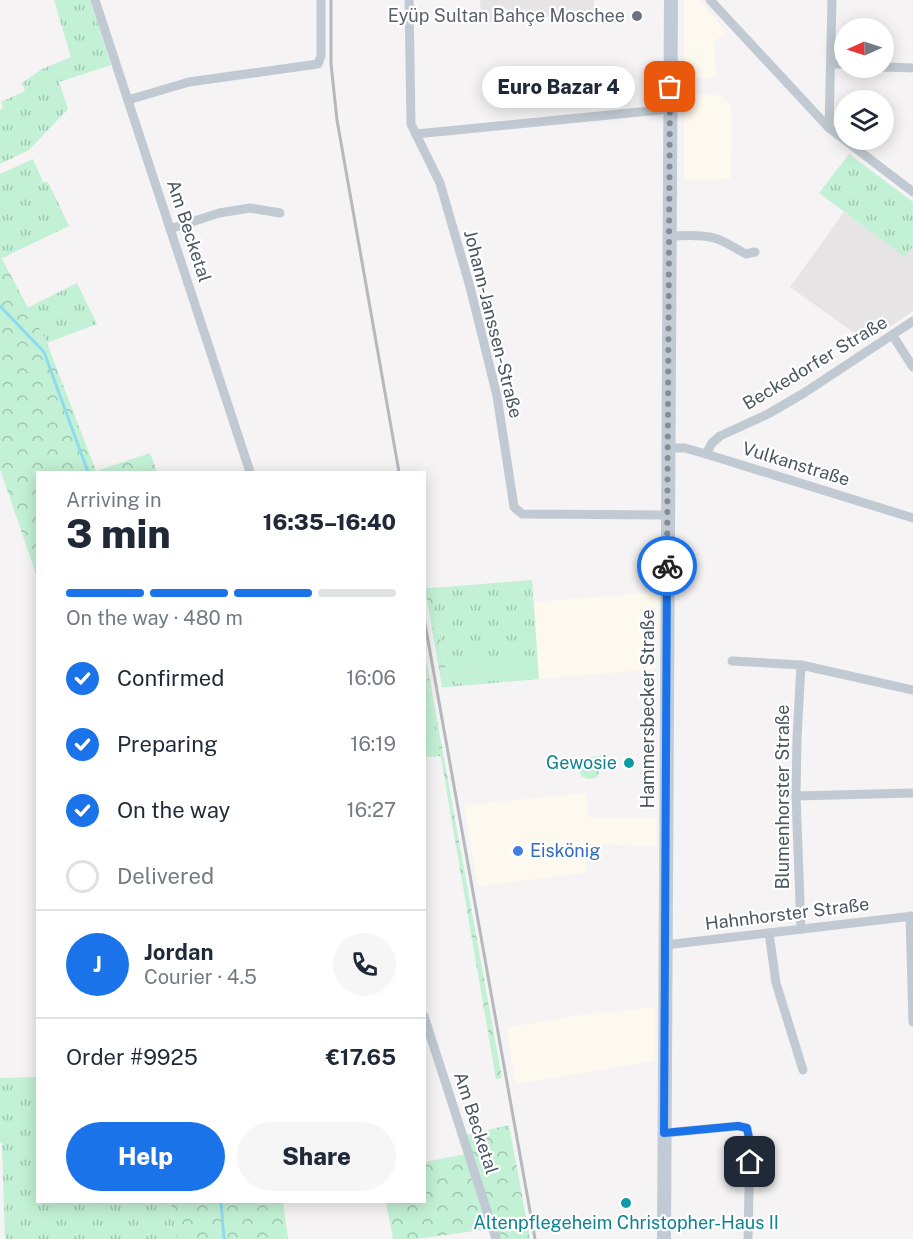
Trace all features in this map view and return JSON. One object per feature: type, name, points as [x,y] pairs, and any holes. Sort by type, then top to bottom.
[{"type":"street","name":"Am Becketal","points":[[95,0],[250,471]]},
{"type":"street","points":[[128,100],[189,82],[318,64],[321,56],[321,0]]},
{"type":"street","name":"Johann-Janssen-Straße","points":[[409,0],[411,124],[440,183],[470,287],[497,396],[514,507],[522,514],[667,515]]},
{"type":"street","name":"Hammersbecker Straße","points":[[664,1239],[671,0]]},
{"type":"street","points":[[710,0],[829,128],[913,192]]},
{"type":"street","points":[[829,128],[832,0]]},
{"type":"street","points":[[894,67],[913,68]]},
{"type":"street","points":[[416,134],[670,109]]},
{"type":"street","points":[[170,229],[219,213],[250,208],[280,213]]},
{"type":"street","points":[[669,236],[713,238],[746,254],[755,252]]},
{"type":"street","name":"Beckedorfer Straße","points":[[706,454],[712,443],[720,436],[768,414],[804,393],[913,321]]},
{"type":"street","points":[[893,336],[913,367]]},
{"type":"street","name":"Vulkanstraße","points":[[668,448],[685,448],[913,518]]},
{"type":"street","points":[[732,661],[801,665],[913,690]]},
{"type":"street","name":"Blumenhorster Straße","points":[[801,665],[796,796],[801,929]]},
{"type":"street","points":[[796,796],[913,793]]},
{"type":"street","points":[[912,916],[913,1022]]},
{"type":"street","name":"Hahnhorster Straße","points":[[665,945],[912,916]]},
{"type":"street","points":[[769,933],[776,982],[803,1070]]},
{"type":"street","name":"Am Becketal","points":[[426,1022],[496,1239]]},
{"type":"street","points":[[664,1133],[738,1126],[747,1128],[750,1143],[748,1239]]},
{"type":"shaded area","points":[[480,0],[594,0],[594,13],[482,23]]},
{"type":"shaded area","points":[[684,0],[699,0],[727,32],[714,42],[716,78],[684,78]]},
{"type":"shaded area","points":[[684,95],[721,96],[730,104],[732,115],[731,179],[684,180]]},
{"type":"shaded area","points":[[844,212],[905,256],[913,246],[913,311],[867,342],[790,287]]},
{"type":"shaded area","points":[[658,592],[656,669],[539,679],[534,602]]},
{"type":"shaded area","points":[[587,793],[588,817],[656,817],[656,846],[587,844],[586,873],[478,886],[464,805]]},
{"type":"shaded area","points":[[655,1007],[655,1061],[516,1084],[506,1028],[573,1016]]},
{"type":"green space","points":[[54,0],[90,0],[111,65],[59,82],[68,109],[29,150],[0,164],[0,110],[3,108],[1,102],[25,91],[22,83],[42,69],[71,57]]},
{"type":"green space","points":[[849,154],[913,202],[913,246],[905,257],[819,193]]},
{"type":"green space","points":[[33,159],[43,182],[48,182],[69,226],[0,259],[0,174]]},
{"type":"green space","points":[[0,259],[2,259],[47,343],[96,471],[36,471],[36,574],[0,469]]},
{"type":"green space","points":[[77,283],[97,324],[47,343],[27,308]]},
{"type":"green space","points":[[150,453],[157,471],[96,471]]},
{"type":"green space","points":[[532,580],[539,679],[449,687],[431,588]]},
{"type":"green space","points":[[426,588],[431,588],[449,687],[442,687]]},
{"type":"green space","points":[[528,657],[530,677],[456,684],[454,664]]},
{"type":"green space","points":[[426,659],[502,1078],[496,1079],[426,671]]},
{"type":"green space","points":[[426,674],[441,756],[426,757]]},
{"type":"green space","points":[[609,755],[607,764],[596,778],[588,779],[581,776],[579,769],[581,758]]},
{"type":"green space","points":[[36,1077],[36,1203],[171,1203],[177,1239],[5,1239],[2,1143],[0,1143],[0,1078]]},
{"type":"green space","points":[[509,1125],[530,1239],[500,1239],[496,1228],[416,1239],[393,1239],[386,1203],[426,1203],[426,1162],[471,1153],[466,1135]]},
{"type":"green space","points":[[171,1203],[283,1203],[288,1239],[177,1239]]},
{"type":"waterway","points":[[0,306],[44,352],[88,471]]},
{"type":"waterway","points":[[221,1203],[224,1239]]},
{"type":"railway","points":[[331,0],[331,64],[337,120],[399,471]]},
{"type":"railway","points":[[426,629],[535,1239]]},
{"type":"way so far","points":[[667,566],[670,87]]},
{"type":"place","name":"Eyüp Sultan Bahçe Moschee","points":[[637,16]]},
{"type":"place","name":"Euro Bazar 4","points":[[670,87]]},
{"type":"place","name":"Gewosie","points":[[629,763]]},
{"type":"place","name":"Eiskönig","points":[[518,851]]},
{"type":"place","name":"Altenpflegeheim Christopher-Haus II","points":[[626,1203]]},
{"type":"route","points":[[667,566],[664,1133],[738,1126],[747,1128],[750,1162]]}]
